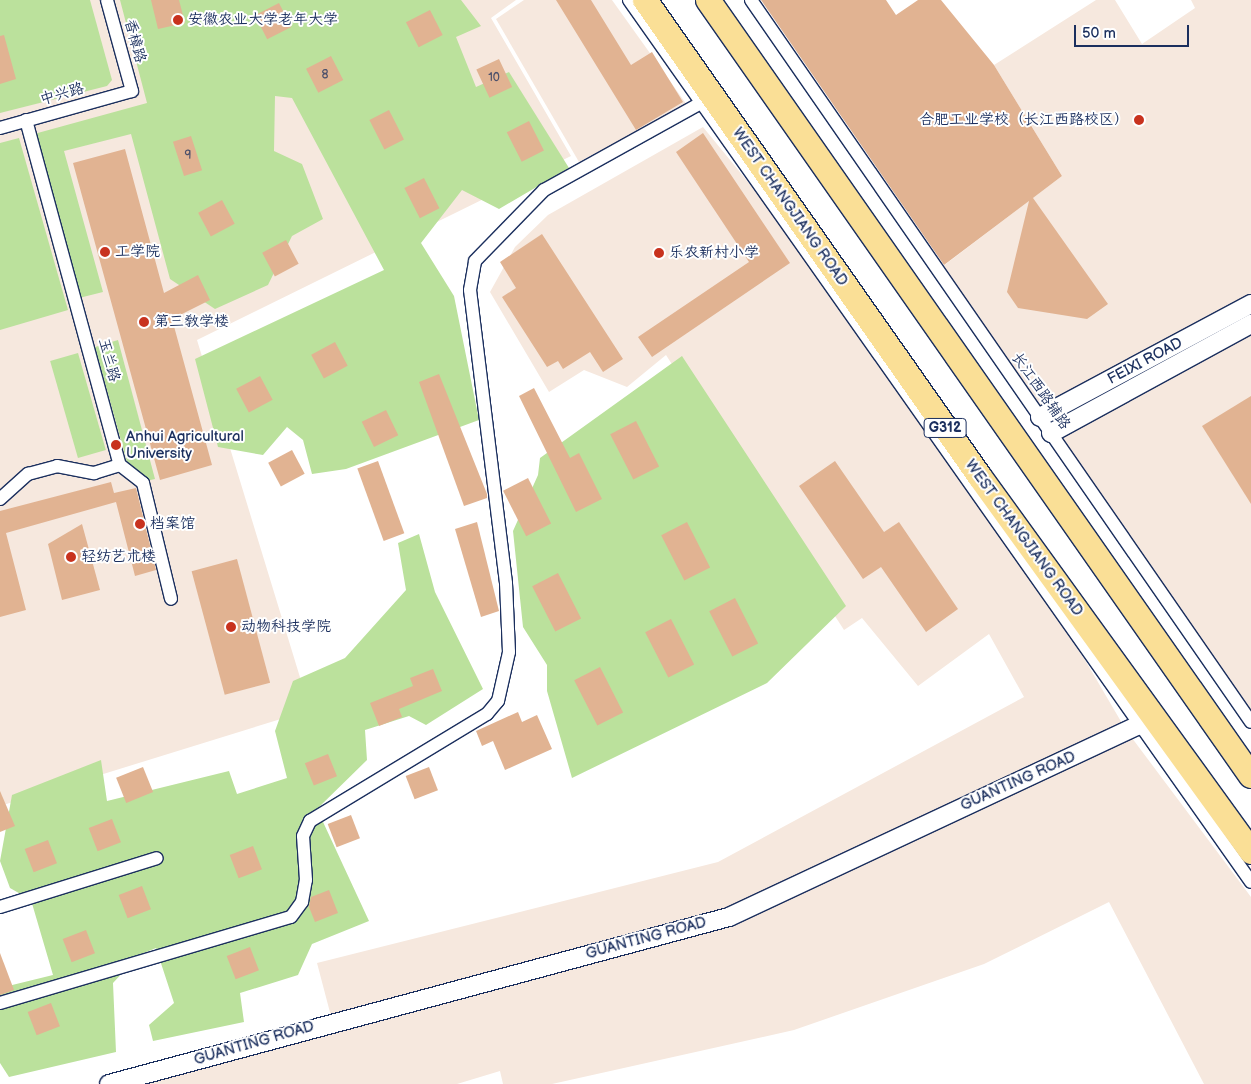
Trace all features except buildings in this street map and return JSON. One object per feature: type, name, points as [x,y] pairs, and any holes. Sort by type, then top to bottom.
[{"type":"highway","name":"WEST CHANGJIANG ROAD","points":[[645,0],[980,477],[1145,720],[1251,852]]},
{"type":"highway","points":[[708,0],[1251,776]]},
{"type":"street","name":"香樟路","points":[[107,0],[132,91]]},
{"type":"street","points":[[630,0],[701,103],[1145,720],[1251,882]]},
{"type":"street","name":"长江西路辅路","points":[[751,0],[1251,722]]},
{"type":"street","name":"中兴路","points":[[0,128],[132,91]]},
{"type":"street","points":[[0,1003],[291,917],[303,894],[303,836],[310,821],[487,714],[498,701],[509,652],[506,583],[470,290],[474,261],[544,190],[701,103]]},
{"type":"street","name":"玉兰路","points":[[26,120],[120,464]]},
{"type":"street","name":"FEIXI ROAD","points":[[1040,417],[1251,304]]},
{"type":"street","name":"FEIXI ROAD","points":[[1051,433],[1251,324]]},
{"type":"street","points":[[0,499],[28,474],[57,466],[94,473],[120,464],[143,483],[171,600]]},
{"type":"street","name":"GUANTING ROAD","points":[[109,1084],[729,917],[1145,720]]},
{"type":"street","points":[[0,907],[157,858]]},
{"type":"shaded area","name":"Anhui Agricultural University","points":[[0,0],[516,0],[491,18],[571,156],[197,340],[310,710],[0,806]]},
{"type":"shaded area","points":[[524,0],[612,0],[687,105],[579,162],[496,19]]},
{"type":"shaded area","name":"合肥工业学校（长江西路校区）","points":[[1096,0],[1115,0],[1142,44],[1195,8],[1191,0],[1251,0],[1251,304],[1040,417],[938,270],[1062,176],[994,65]]},
{"type":"shaded area","points":[[703,127],[811,259],[1085,660],[1126,730],[1251,897],[1251,1084],[1204,1084],[1109,902],[984,964],[794,1030],[552,1084],[503,1084],[500,1071],[457,1084],[109,1084],[332,1020],[317,963],[718,862],[1024,697],[989,634],[918,686],[862,618],[844,630],[666,355],[627,387],[584,370],[549,392],[490,292],[515,247],[548,215]]},
{"type":"shaded area","points":[[1251,324],[1251,722],[1051,433]]},
{"type":"green space","points":[[0,0],[90,0],[112,80],[107,86],[0,113]]},
{"type":"green space","points":[[120,0],[461,0],[481,26],[456,37],[476,87],[509,72],[569,168],[499,209],[462,190],[421,243],[454,296],[479,420],[346,469],[312,474],[303,440],[287,427],[263,455],[218,447],[195,359],[384,270],[292,98],[275,96],[274,151],[302,164],[323,219],[292,236],[268,285],[215,309],[170,279],[131,134],[64,151],[103,292],[79,298],[34,134],[147,103]]},
{"type":"green space","points":[[19,138],[68,310],[0,330],[0,143]]},
{"type":"green space","points":[[118,340],[155,479],[146,481],[127,462],[95,347]]},
{"type":"green space","points":[[78,353],[106,450],[78,458],[50,361]]},
{"type":"green space","points":[[682,356],[846,606],[767,683],[572,778],[547,691],[547,665],[523,627],[513,531],[538,475],[540,458]]},
{"type":"green space","points":[[419,534],[435,592],[483,689],[426,725],[409,716],[365,730],[367,760],[317,809],[369,921],[312,944],[298,975],[240,993],[244,1022],[153,1041],[149,1025],[174,1003],[156,948],[139,955],[113,983],[116,1052],[9,1077],[0,1063],[0,988],[53,975],[31,900],[10,888],[0,861],[12,795],[101,760],[107,801],[229,771],[237,794],[287,778],[275,731],[293,681],[345,658],[406,590],[398,543]]},
{"type":"place","name":"安徽农业大学老年大学","points":[[178,20]]},
{"type":"place","name":"合肥工业学校（长江西路校区）","points":[[1139,120]]},
{"type":"place","name":"工学院","points":[[105,252]]},
{"type":"place","name":"乐农新村小学","points":[[659,253]]},
{"type":"place","name":"第三教学楼","points":[[144,322]]},
{"type":"place","name":"Anhui Agricultural University","points":[[116,445]]},
{"type":"place","name":"档案馆","points":[[140,524]]},
{"type":"place","name":"轻纺艺术楼","points":[[71,557]]},
{"type":"place","name":"动物科技学院","points":[[231,627]]}]
